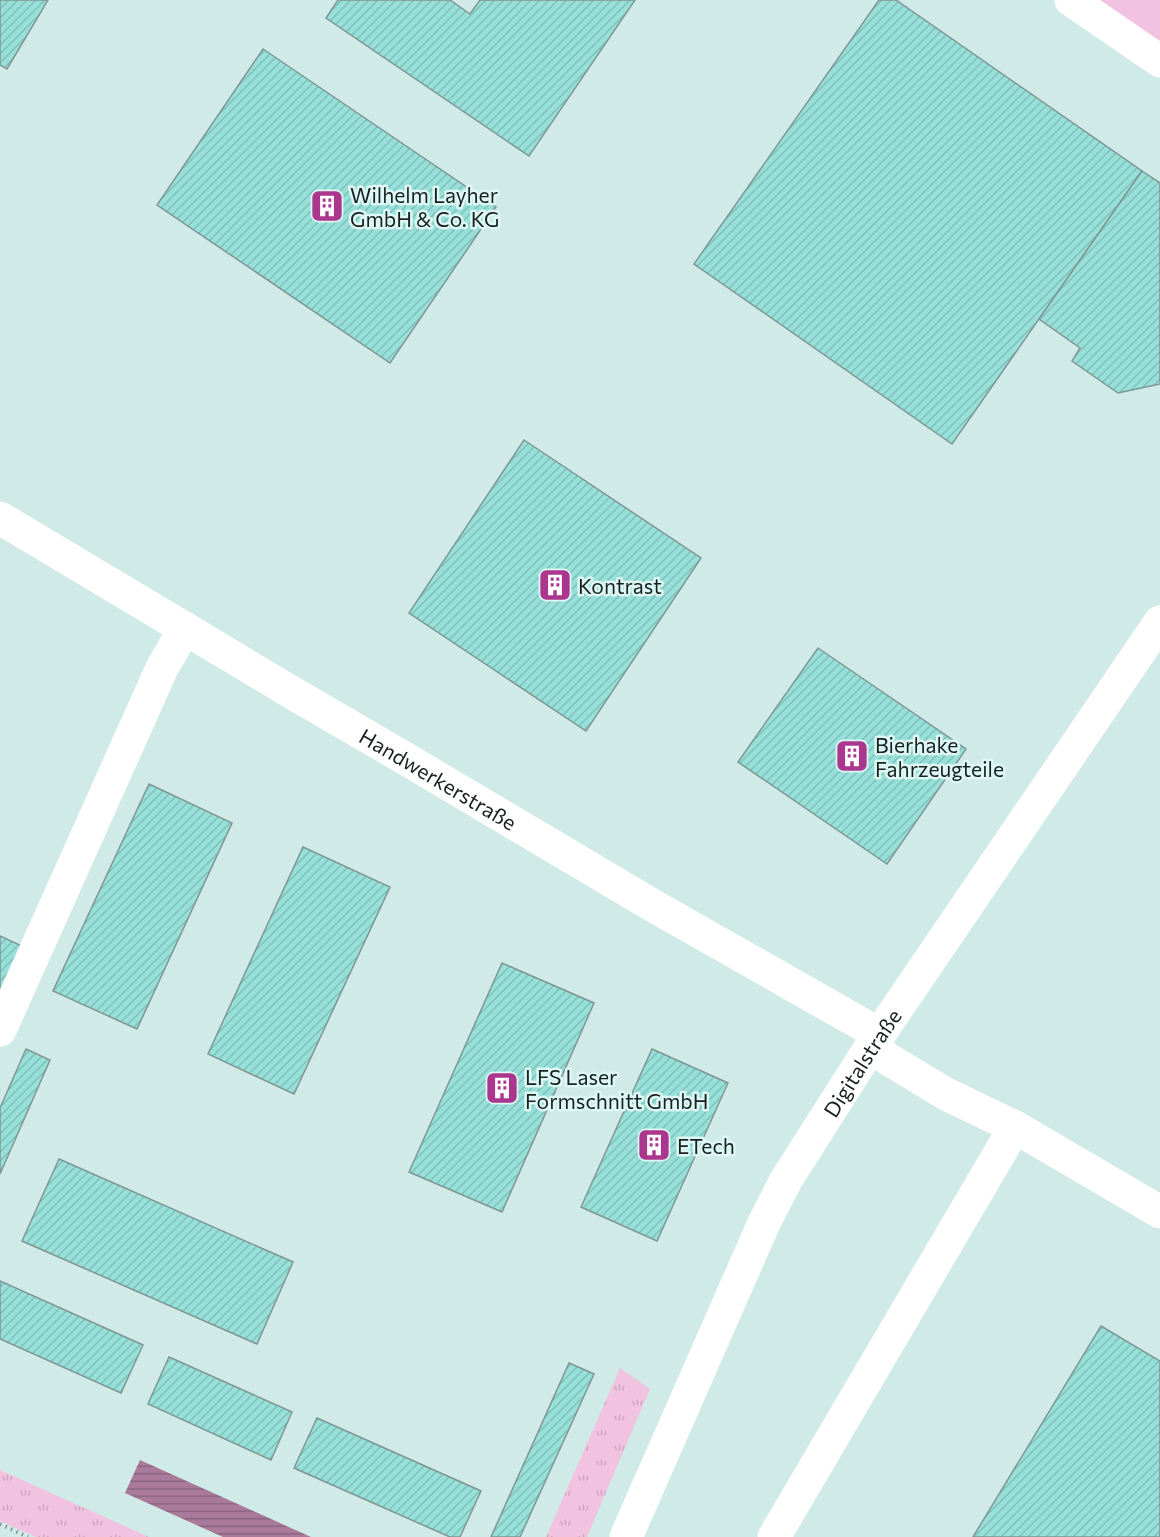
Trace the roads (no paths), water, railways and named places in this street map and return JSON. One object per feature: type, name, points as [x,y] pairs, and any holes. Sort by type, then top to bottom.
[{"type":"street","points":[[1071,0],[1160,60]]},
{"type":"street","name":"Handwerkerstraße","points":[[0,518],[678,921],[874,1041],[946,1094],[1016,1127],[1160,1212]]},
{"type":"street","name":"Digitalstraße","points":[[626,1537],[764,1223],[786,1180],[874,1041],[1160,622]]},
{"type":"street","points":[[0,1030],[162,668],[185,628]]},
{"type":"street","points":[[774,1537],[1016,1127]]},
{"type":"place","name":"Wilhelm Layher GmbH & Co. KG","points":[[327,206]]},
{"type":"place","name":"Kontrast","points":[[555,585]]},
{"type":"place","name":"Bierhake Fahrzeugteile","points":[[852,756]]},
{"type":"place","name":"LFS Laser Formschnitt GmbH","points":[[502,1088]]},
{"type":"place","name":"ETech","points":[[654,1145]]}]
